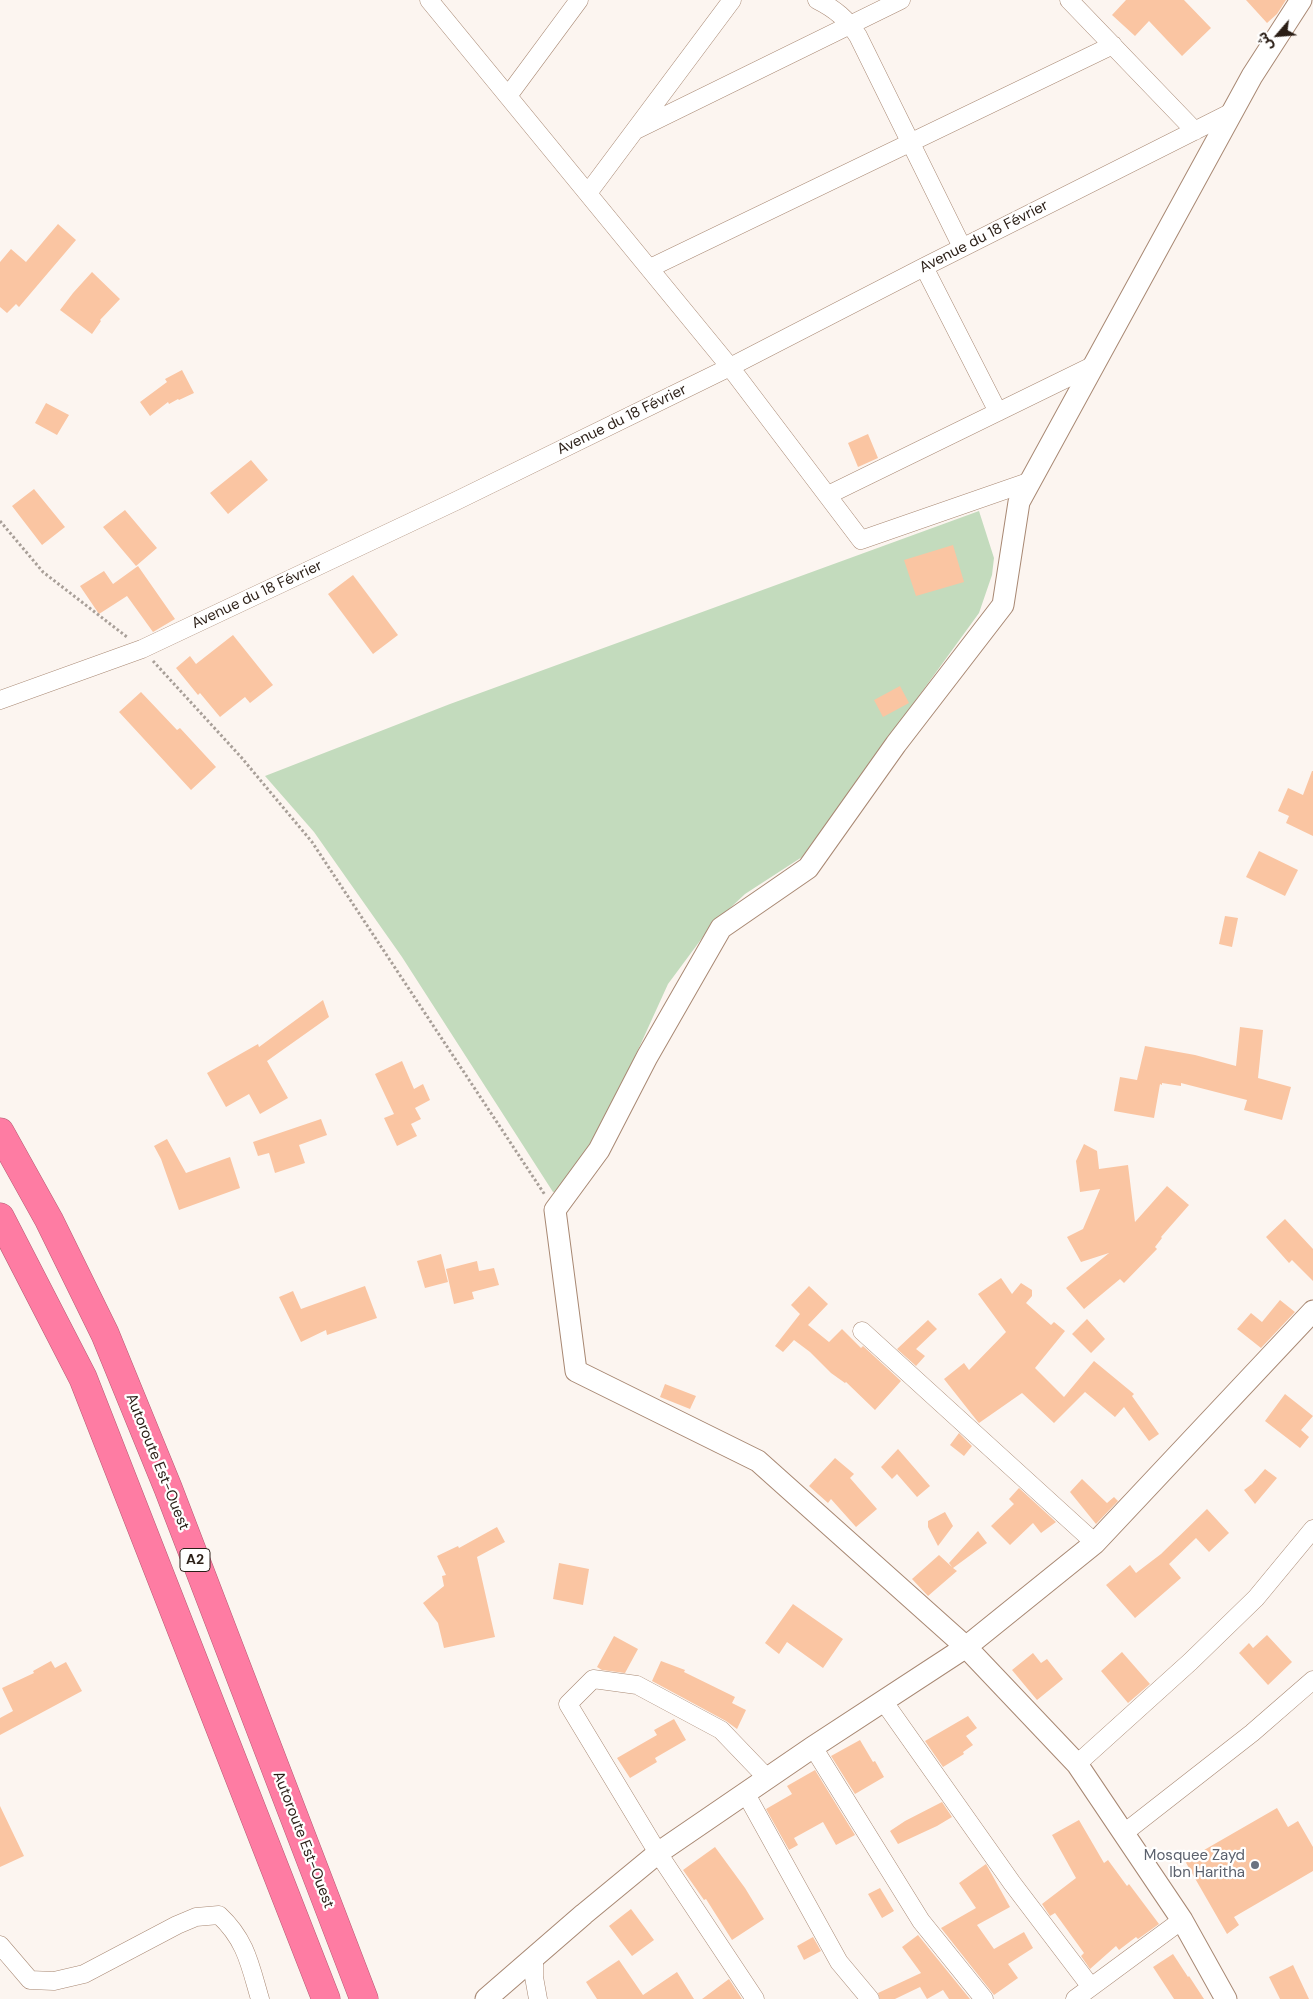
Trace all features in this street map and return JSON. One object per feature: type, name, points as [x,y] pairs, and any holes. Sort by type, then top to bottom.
[{"type":"highway","name":"Autoroute Est-Ouest","points":[[0,1132],[49,1220],[105,1334],[168,1488],[364,1999]]},
{"type":"highway","name":"A2","points":[[0,1218],[83,1378],[326,1999]]},
{"type":"street","points":[[429,0],[730,367],[861,540],[1031,481]]},
{"type":"street","points":[[508,96],[579,0]]},
{"type":"street","points":[[588,193],[732,0]]},
{"type":"street","points":[[817,0],[838,12],[851,25],[858,36],[962,248]]},
{"type":"street","points":[[636,130],[901,0]]},
{"type":"street","points":[[1069,0],[1195,131]]},
{"type":"street","points":[[1226,1999],[1182,1920],[1076,1764],[966,1647],[758,1460],[576,1371],[555,1210],[599,1150],[647,1057],[721,928],[808,868],[896,744],[1003,605],[1019,502],[1252,76],[1301,0]]},
{"type":"street","points":[[650,268],[1113,45]]},
{"type":"street","name":"Avenue du 18 Février","points":[[0,700],[142,649],[464,497],[730,367],[924,266],[1232,112]]},
{"type":"street","points":[[924,266],[998,412]]},
{"type":"street","points":[[828,495],[1094,365]]},
{"type":"street","points":[[486,1999],[658,1853],[813,1747],[966,1647],[1095,1543],[1313,1311]]},
{"type":"street","points":[[862,1331],[1095,1543]]},
{"type":"street","points":[[1076,1764],[1190,1662],[1256,1598],[1313,1529]]},
{"type":"street","points":[[755,1999],[658,1853],[568,1704],[592,1679],[637,1685],[721,1730],[768,1779]]},
{"type":"street","points":[[1124,1834],[1252,1733],[1313,1680]]},
{"type":"street","points":[[884,1702],[1012,1883],[1091,1987]]},
{"type":"street","points":[[813,1747],[921,1921],[984,1999]]},
{"type":"street","points":[[746,1794],[840,1962],[870,1999]]},
{"type":"street","points":[[0,1946],[30,1980],[54,1981],[84,1974],[196,1917],[219,1915],[233,1928],[246,1952],[260,1999]]},
{"type":"street","points":[[1075,1999],[1182,1920]]},
{"type":"street","points":[[534,1957],[534,1977],[538,1999]]},
{"type":"path","points":[[0,521],[43,572],[142,649],[241,757],[312,842],[555,1210]]},
{"type":"green space","points":[[979,511],[994,558],[992,575],[979,613],[802,857],[745,894],[711,926],[668,984],[602,1129],[561,1191],[553,1192],[402,957],[314,832],[265,776],[450,704]]},
{"type":"building","points":[[1126,0],[1184,0],[1211,28],[1182,56],[1149,21],[1135,36],[1112,15]]},
{"type":"building","points":[[1246,0],[1286,0],[1277,14],[1267,23]]},
{"type":"building","points":[[58,224],[76,240],[19,307],[16,304],[7,313],[0,307],[0,262],[11,249],[26,262]]},
{"type":"building","points":[[92,272],[120,299],[100,320],[92,334],[60,310]]},
{"type":"building","points":[[182,370],[194,393],[169,404],[168,402],[150,416],[140,402],[167,382],[165,379]]},
{"type":"building","points":[[46,403],[69,415],[57,435],[35,423]]},
{"type":"building","points":[[868,434],[878,458],[858,467],[848,443]]},
{"type":"building","points":[[251,460],[268,480],[228,514],[210,493]]},
{"type":"building","points":[[34,489],[65,527],[42,545],[12,506]]},
{"type":"building","points":[[125,510],[157,548],[136,566],[103,527]]},
{"type":"building","points":[[953,545],[964,582],[916,596],[904,560]]},
{"type":"building","points":[[138,566],[175,619],[153,632],[127,596],[99,614],[80,586],[104,571],[113,584]]},
{"type":"building","points":[[353,575],[398,635],[373,654],[328,594]]},
{"type":"building","points":[[233,635],[273,685],[250,703],[245,697],[220,717],[200,693],[198,695],[176,668],[190,656],[196,664]]},
{"type":"building","points":[[900,686],[909,703],[883,717],[874,700]]},
{"type":"building","points":[[141,692],[177,730],[180,728],[216,767],[191,790],[119,712]]},
{"type":"building","points":[[1312,771],[1313,836],[1286,823],[1289,816],[1278,811],[1288,788],[1303,795]]},
{"type":"building","points":[[1259,851],[1298,870],[1285,896],[1246,877]]},
{"type":"building","points":[[1225,916],[1238,918],[1232,947],[1219,944]]},
{"type":"building","points":[[323,1000],[329,1017],[267,1061],[288,1098],[260,1114],[249,1094],[226,1107],[207,1073],[258,1044],[259,1047]]},
{"type":"building","points":[[1240,1027],[1263,1030],[1258,1078],[1291,1087],[1282,1120],[1244,1110],[1247,1100],[1181,1083],[1181,1086],[1160,1084],[1154,1118],[1114,1111],[1120,1077],[1137,1080],[1145,1046],[1195,1055],[1236,1066]]},
{"type":"building","points":[[402,1061],[414,1089],[423,1084],[430,1100],[415,1108],[421,1119],[411,1124],[417,1136],[397,1146],[384,1118],[394,1114],[375,1074]]},
{"type":"building","points":[[321,1119],[327,1135],[299,1145],[305,1163],[275,1173],[269,1153],[258,1156],[253,1142]]},
{"type":"building","points":[[167,1139],[186,1173],[230,1157],[240,1188],[179,1210],[161,1159],[154,1146]]},
{"type":"building","points":[[1084,1144],[1097,1151],[1099,1169],[1128,1165],[1135,1222],[1167,1186],[1189,1205],[1161,1237],[1155,1247],[1157,1249],[1124,1283],[1120,1279],[1084,1309],[1066,1288],[1109,1253],[1081,1262],[1067,1237],[1083,1229],[1100,1189],[1080,1192],[1076,1161]]},
{"type":"building","points":[[1285,1219],[1313,1249],[1313,1281],[1292,1260],[1289,1263],[1266,1237]]},
{"type":"building","points":[[441,1254],[448,1282],[425,1288],[417,1261]]},
{"type":"building","points":[[477,1261],[479,1271],[494,1268],[499,1285],[472,1292],[474,1299],[454,1304],[446,1269]]},
{"type":"building","points":[[1001,1278],[1012,1294],[1021,1283],[1032,1290],[1032,1296],[1026,1303],[1051,1325],[1054,1322],[1065,1331],[1035,1368],[1064,1397],[1094,1361],[1134,1394],[1132,1396],[1159,1434],[1149,1441],[1124,1407],[1115,1417],[1085,1392],[1054,1423],[1022,1393],[979,1423],[944,1379],[964,1363],[969,1370],[1006,1332],[978,1294]]},
{"type":"building","points":[[365,1286],[377,1318],[327,1335],[326,1330],[301,1342],[279,1297],[293,1291],[301,1309]]},
{"type":"building","points":[[809,1286],[828,1304],[808,1325],[829,1342],[842,1329],[861,1348],[863,1346],[901,1381],[875,1410],[846,1382],[831,1373],[810,1352],[794,1340],[783,1352],[775,1346],[800,1314],[791,1305]]},
{"type":"building","points":[[1280,1300],[1295,1312],[1261,1348],[1237,1329],[1251,1313],[1262,1322]]},
{"type":"building","points":[[1087,1319],[1105,1339],[1091,1353],[1072,1334]]},
{"type":"building","points":[[928,1320],[937,1329],[916,1349],[925,1356],[916,1366],[897,1349]]},
{"type":"building","points":[[665,1384],[696,1396],[690,1409],[660,1397]]},
{"type":"building","points":[[1285,1394],[1313,1416],[1301,1430],[1309,1437],[1300,1448],[1265,1421]]},
{"type":"building","points":[[959,1433],[972,1446],[964,1456],[950,1445]]},
{"type":"building","points":[[898,1449],[930,1486],[917,1497],[897,1474],[892,1479],[881,1467]]},
{"type":"building","points":[[835,1458],[854,1474],[850,1478],[877,1509],[856,1527],[831,1499],[828,1503],[809,1486]]},
{"type":"building","points":[[1265,1469],[1277,1478],[1255,1504],[1244,1490]]},
{"type":"building","points":[[1082,1479],[1107,1503],[1114,1497],[1118,1501],[1096,1524],[1070,1492]]},
{"type":"building","points":[[1019,1488],[1056,1522],[1041,1533],[1033,1523],[1010,1545],[991,1526],[1014,1504],[1009,1499]]},
{"type":"building","points":[[1207,1509],[1229,1533],[1209,1552],[1196,1538],[1169,1564],[1181,1578],[1135,1618],[1106,1585],[1130,1565],[1136,1573],[1161,1554]]},
{"type":"building","points":[[945,1512],[953,1526],[938,1546],[928,1527],[928,1521]]},
{"type":"building","points":[[497,1527],[505,1542],[477,1557],[495,1637],[444,1648],[438,1623],[423,1603],[444,1586],[442,1576],[446,1575],[437,1556],[458,1546],[459,1548]]},
{"type":"building","points":[[978,1531],[987,1543],[953,1568],[957,1571],[928,1596],[912,1579],[939,1555],[952,1567],[949,1563]]},
{"type":"building","points":[[559,1563],[589,1569],[583,1605],[553,1599]]},
{"type":"building","points":[[793,1604],[843,1639],[823,1668],[787,1642],[779,1654],[765,1643]]},
{"type":"building","points":[[1267,1635],[1292,1662],[1268,1685],[1239,1653],[1249,1643],[1253,1648]]},
{"type":"building","points":[[614,1636],[638,1649],[625,1673],[602,1670],[597,1667]]},
{"type":"building","points":[[1122,1652],[1150,1684],[1128,1703],[1101,1671]]},
{"type":"building","points":[[1033,1653],[1041,1663],[1047,1659],[1063,1679],[1037,1700],[1012,1670]]},
{"type":"building","points":[[51,1661],[55,1668],[66,1662],[82,1691],[0,1735],[0,1718],[13,1711],[2,1688],[34,1673],[33,1671]]},
{"type":"building","points":[[661,1661],[685,1670],[684,1672],[735,1697],[732,1703],[746,1710],[737,1729],[726,1721],[652,1681]]},
{"type":"building","points":[[968,1716],[977,1728],[966,1736],[973,1745],[963,1752],[964,1754],[943,1767],[925,1741]]},
{"type":"building","points":[[674,1719],[686,1740],[655,1758],[657,1762],[630,1778],[617,1758],[657,1735],[654,1730]]},
{"type":"building","points":[[860,1740],[884,1777],[855,1794],[831,1756]]},
{"type":"building","points":[[815,1770],[855,1835],[836,1845],[823,1822],[794,1838],[798,1845],[789,1850],[766,1809],[792,1794],[787,1786]]},
{"type":"building","points":[[942,1802],[952,1817],[898,1844],[890,1831]]},
{"type":"building","points":[[0,1806],[24,1856],[0,1867]]},
{"type":"building","points":[[1277,1808],[1288,1827],[1298,1821],[1313,1847],[1313,1871],[1234,1917],[1239,1925],[1227,1934],[1185,1861]]},
{"type":"building","points":[[1079,1820],[1104,1863],[1108,1860],[1159,1924],[1138,1939],[1136,1937],[1119,1950],[1116,1946],[1090,1969],[1081,1956],[1084,1953],[1055,1913],[1050,1916],[1042,1904],[1076,1878],[1052,1835]]},
{"type":"building","points":[[715,1847],[745,1888],[764,1919],[732,1940],[706,1899],[704,1900],[683,1870]]},
{"type":"building","points":[[986,1864],[1010,1907],[977,1925],[994,1949],[1024,1932],[1033,1948],[1008,1964],[1018,1978],[994,1995],[941,1928],[976,1908],[959,1883]]},
{"type":"building","points":[[880,1888],[894,1911],[882,1918],[868,1894]]},
{"type":"building","points":[[631,1909],[654,1940],[632,1956],[609,1926]]},
{"type":"building","points":[[918,1935],[970,1999],[949,1999],[943,1990],[927,1999],[920,1987],[895,1999],[880,1999],[878,1993],[921,1973],[902,1947]]},
{"type":"building","points":[[813,1937],[821,1951],[804,1960],[797,1946]]},
{"type":"building","points":[[1173,1954],[1204,1999],[1174,1999],[1153,1967]]},
{"type":"building","points":[[619,1960],[643,1995],[677,1972],[694,1999],[597,1999],[586,1982]]},
{"type":"building","points":[[1293,1965],[1309,1999],[1280,1999],[1269,1977]]},
{"type":"building","points":[[729,1979],[742,1999],[702,1999]]},
{"type":"place","name":"Mosquee Zayd Ibn Haritha","points":[[1255,1865]]}]
